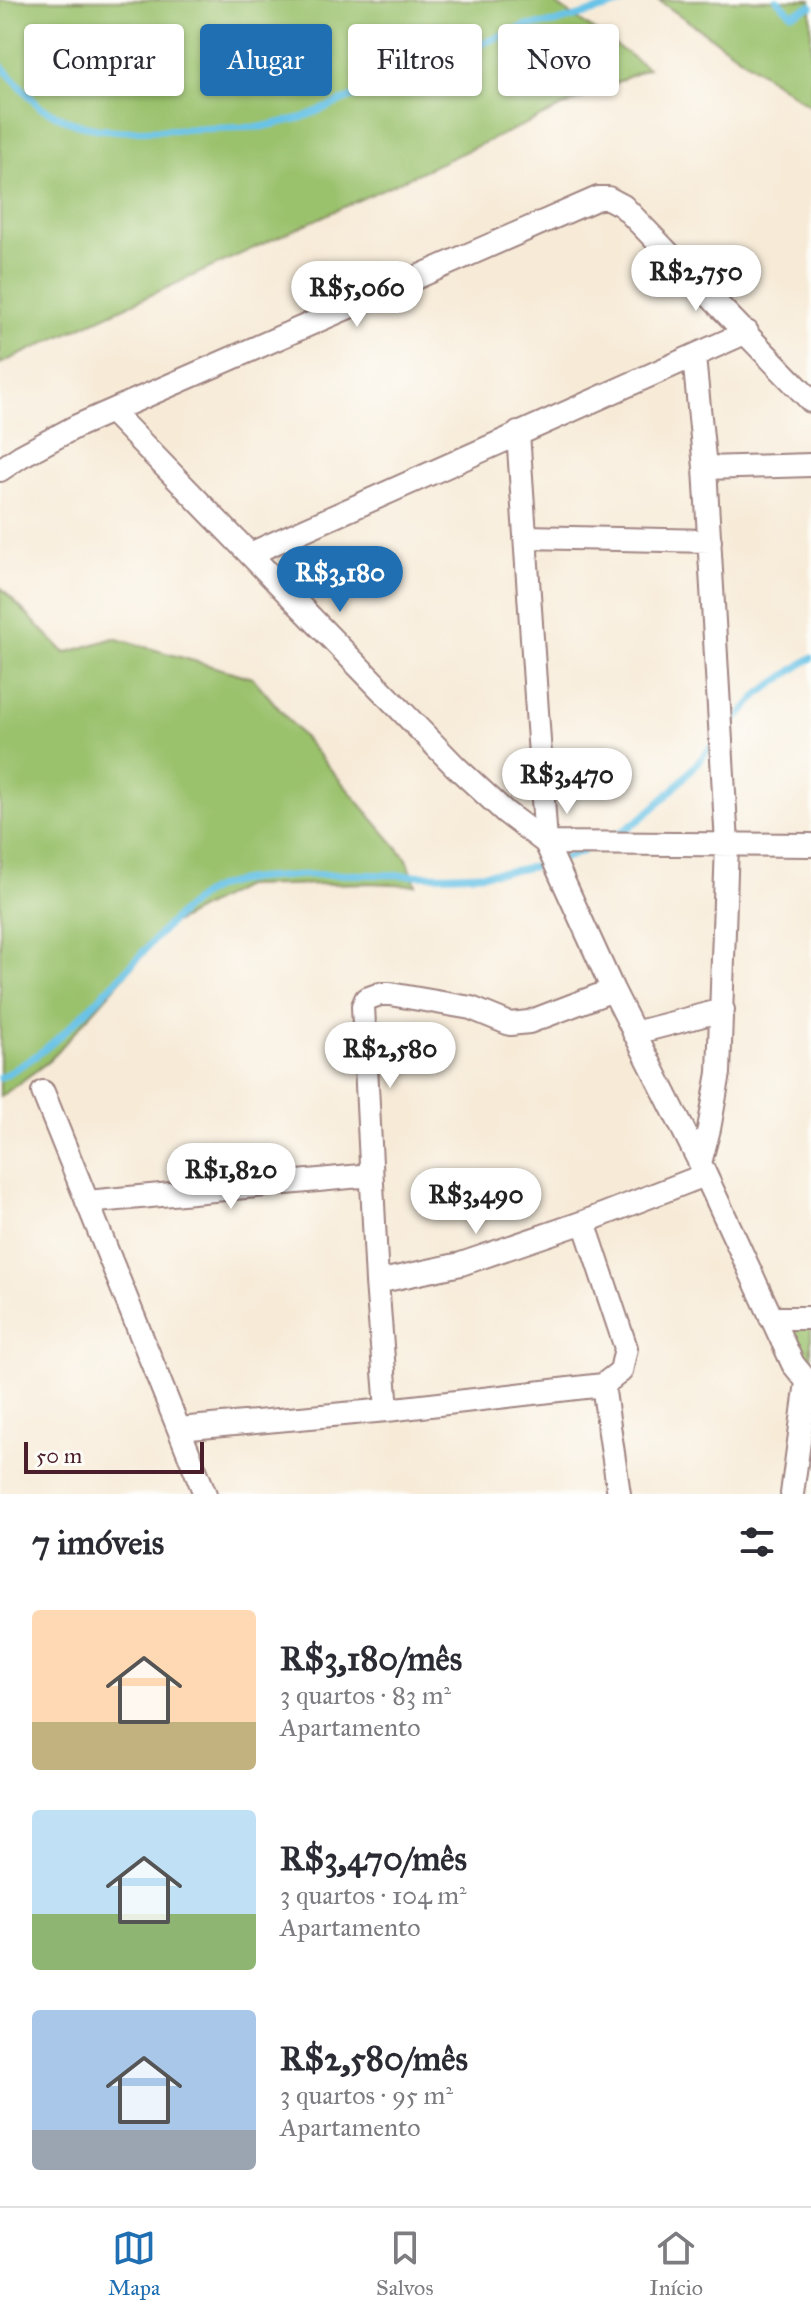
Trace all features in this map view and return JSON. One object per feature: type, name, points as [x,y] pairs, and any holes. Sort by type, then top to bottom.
[{"type":"street","points":[[0,470],[46,442],[598,198],[608,198],[623,206],[811,401]]},
{"type":"street","points":[[250,554],[747,332]]},
{"type":"street","points":[[694,357],[710,541],[727,844],[723,1010],[715,1104],[702,1169]]},
{"type":"street","points":[[112,412],[464,775],[546,843],[811,845]]},
{"type":"street","points":[[518,433],[546,843],[613,990],[702,1169],[793,1364],[809,1384],[792,1494]]},
{"type":"street","points":[[705,468],[811,465]]},
{"type":"street","points":[[526,537],[710,541]]},
{"type":"street","points":[[387,1410],[371,1175],[363,1006],[366,999],[372,995],[390,994],[471,1008],[510,1024],[529,1022],[613,990]]},
{"type":"street","points":[[634,1033],[723,1010]]},
{"type":"street","points":[[43,1092],[205,1494]]},
{"type":"street","points":[[377,1282],[461,1264],[584,1222],[702,1169]]},
{"type":"street","points":[[87,1202],[371,1175]]},
{"type":"street","points":[[179,1429],[387,1410],[603,1385],[621,1371],[626,1348],[584,1222]]},
{"type":"street","points":[[771,1318],[811,1318]]},
{"type":"street","points":[[603,1385],[619,1494]]},
{"type":"green space","points":[[0,0],[550,0],[585,24],[498,24],[498,96],[587,96],[0,364]]},
{"type":"green space","points":[[658,0],[811,0],[811,107]]},
{"type":"green space","points":[[619,48],[648,68],[619,81]]},
{"type":"green space","points":[[0,587],[65,653],[114,638],[253,678],[407,859],[416,885],[244,886],[170,925],[49,1061],[0,1097]]},
{"type":"green space","points":[[783,1325],[811,1325],[811,1372],[800,1362]]},
{"type":"waterway","points":[[0,65],[40,107],[70,122],[97,129],[261,127],[301,118],[525,26],[554,23],[634,0]]},
{"type":"waterway","points":[[777,0],[792,14],[811,6]]},
{"type":"waterway","points":[[725,731],[760,693],[811,658]]},
{"type":"waterway","points":[[612,837],[656,806],[717,740]]},
{"type":"waterway","points":[[0,1078],[55,1040],[82,1016],[178,915],[217,887],[244,880],[289,876],[438,876],[512,871],[583,851]]}]
